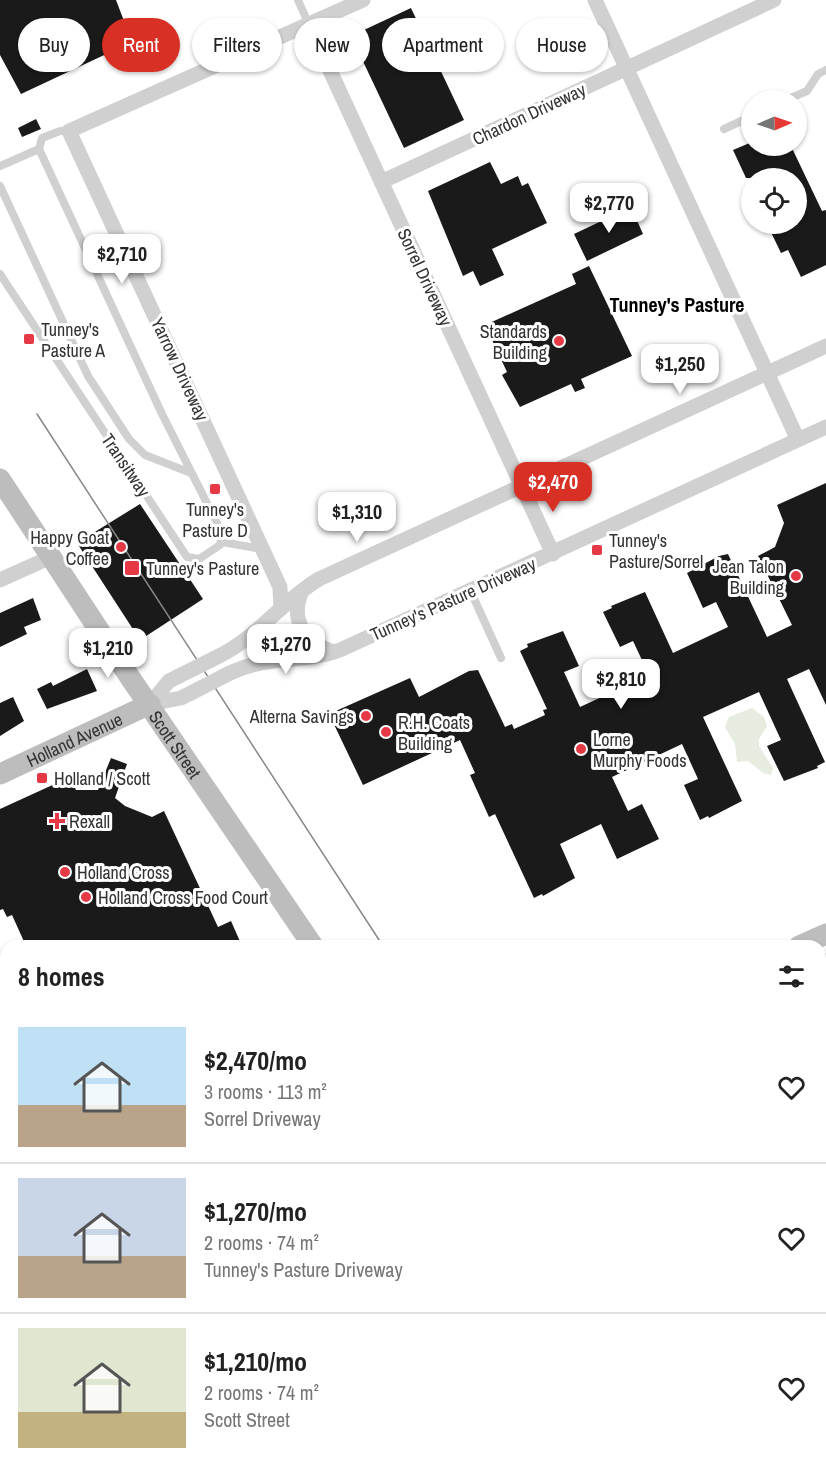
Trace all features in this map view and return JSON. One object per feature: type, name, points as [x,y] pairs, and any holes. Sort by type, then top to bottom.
[{"type":"main road","name":"Scott Street","points":[[0,479],[150,704],[302,940]]},
{"type":"main road","name":"Holland Avenue","points":[[0,774],[150,704]]},
{"type":"street","points":[[326,18],[363,0]]},
{"type":"street","points":[[595,0],[798,440]]},
{"type":"street","name":"Chardon Driveway","points":[[381,182],[774,0]]},
{"type":"street","points":[[69,131],[294,33]]},
{"type":"street","name":"Sorrel Driveway","points":[[330,72],[553,554]]},
{"type":"street","name":"Yarrow Driveway","points":[[69,131],[280,587],[281,609]]},
{"type":"street","points":[[150,704],[169,681],[219,656],[255,634],[281,609],[319,579],[826,346]]},
{"type":"street","name":"Tunney's Pasture Driveway","points":[[150,704],[181,698],[230,673],[267,660],[333,652],[471,592],[826,427]]},
{"type":"street","points":[[0,580],[51,557]]},
{"type":"street","points":[[302,591],[296,609],[301,628],[314,644],[333,652]]},
{"type":"lane","name":"Sorrel Driveway","points":[[298,0],[306,18]]},
{"type":"lane","points":[[807,91],[818,74],[826,70]]},
{"type":"lane","points":[[724,129],[741,121]]},
{"type":"lane","points":[[69,131],[60,131],[42,138],[39,149],[191,473],[222,533],[222,542],[262,549]]},
{"type":"lane","points":[[0,166],[39,149]]},
{"type":"lane","name":"Transitway","points":[[0,186],[88,376],[129,439],[145,455],[191,473]]},
{"type":"lane","name":"Transitway","points":[[0,274],[187,556],[199,559],[222,542]]},
{"type":"lane","points":[[471,592],[501,658]]},
{"type":"shaded area","points":[[752,708],[764,717],[767,726],[759,739],[759,746],[773,768],[771,775],[763,773],[748,761],[737,762],[735,744],[725,727],[729,717]]},
{"type":"building","points":[[0,0],[116,0],[123,18],[102,18],[102,56],[90,62],[90,18],[18,18],[18,72],[68,72],[21,94],[0,55]]},
{"type":"building","points":[[411,8],[416,18],[390,18]]},
{"type":"building","points":[[382,22],[382,72],[441,72],[464,120],[404,148],[368,72],[370,72],[370,27]]},
{"type":"building","points":[[36,119],[41,129],[22,137],[18,128]]},
{"type":"building","points":[[741,147],[741,156],[796,156],[801,168],[741,168],[733,150]]},
{"type":"building","points":[[490,162],[501,184],[518,176],[522,186],[528,183],[547,223],[492,249],[504,275],[480,286],[473,271],[463,276],[428,191]]},
{"type":"building","points":[[807,180],[822,211],[826,210],[826,265],[801,277],[788,250],[781,253],[772,234],[807,234]]},
{"type":"building","points":[[631,207],[643,234],[587,261],[574,234]]},
{"type":"building","name":"Standards Building","points":[[589,266],[632,356],[581,379],[585,388],[575,392],[571,384],[520,407],[502,375],[507,372],[485,325],[576,284],[572,274]]},
{"type":"building","points":[[826,483],[826,705],[809,669],[787,679],[825,762],[817,766],[818,768],[784,781],[767,746],[781,740],[759,692],[703,717],[742,801],[709,818],[708,816],[700,820],[684,785],[698,779],[682,744],[612,777],[628,811],[642,804],[659,839],[617,859],[601,824],[560,844],[575,878],[543,896],[542,894],[534,898],[495,814],[489,817],[470,775],[475,773],[460,740],[363,785],[329,714],[410,678],[419,697],[469,671],[478,670],[505,727],[512,724],[514,729],[545,715],[543,710],[547,709],[520,651],[528,647],[527,644],[563,631],[579,666],[564,672],[580,707],[649,675],[633,641],[620,647],[603,612],[612,608],[611,606],[645,592],[673,653],[728,627],[716,602],[703,608],[687,573],[719,556],[728,554],[767,637],[792,625],[758,556],[775,547],[784,523],[777,505]]},
{"type":"building","points":[[140,504],[203,599],[140,640],[77,543]]},
{"type":"building","points":[[33,598],[41,620],[24,627],[27,634],[0,647],[0,613]]},
{"type":"building","points":[[87,669],[97,691],[47,709],[37,689],[51,682],[53,686]]},
{"type":"building","points":[[13,697],[24,721],[0,736],[0,703]]},
{"type":"building","name":"Holland Cross","points":[[111,758],[127,764],[115,798],[125,806],[152,817],[164,811],[218,927],[231,921],[239,940],[23,940],[12,915],[7,917],[3,909],[0,910],[0,809],[70,777],[76,790],[98,790]]},
{"type":"tram line","points":[[37,414],[379,940]]},
{"type":"place","name":"Tunney's Pasture A","points":[[29,339]]},
{"type":"place","name":"Standards Building","points":[[559,341]]},
{"type":"place","name":"Tunney's Pasture D","points":[[215,489]]},
{"type":"place","name":"Happy Goat Coffee","points":[[121,547]]},
{"type":"place","name":"Tunney's Pasture/Sorrel","points":[[597,550]]},
{"type":"place","name":"Tunney's Pasture","points":[[132,568]]},
{"type":"place","name":"Jean Talon Building","points":[[796,576]]},
{"type":"place","name":"Alterna Savings","points":[[366,716]]},
{"type":"place","name":"R.H. Coats Building","points":[[386,732]]},
{"type":"place","name":"Lorne Murphy Foods","points":[[581,749]]},
{"type":"place","name":"Holland / Scott","points":[[42,778]]},
{"type":"place","name":"Rexall","points":[[57,821]]},
{"type":"place","name":"Holland Cross","points":[[65,872]]},
{"type":"place","name":"Holland Cross Food Court","points":[[86,897]]},
{"type":"district","name":"Tunney's Pasture","points":[[677,304]]}]
